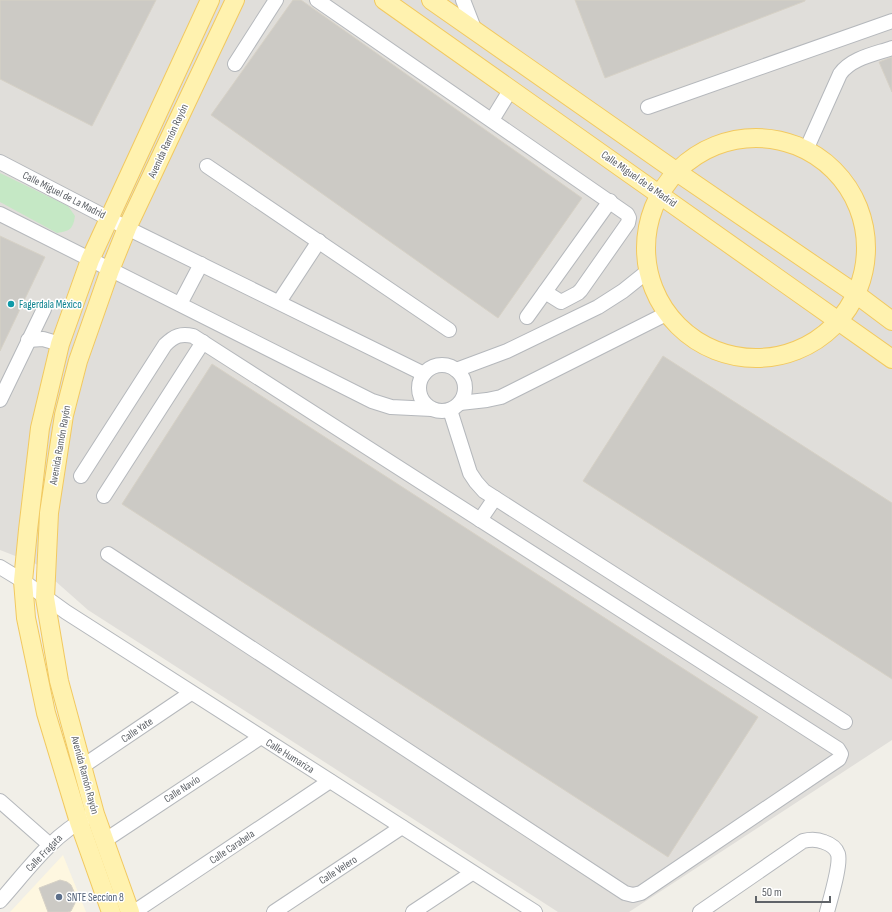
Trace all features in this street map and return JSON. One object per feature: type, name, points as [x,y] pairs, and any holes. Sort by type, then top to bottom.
[{"type":"main road","name":"Avenida Ramón Rayón","points":[[111,912],[79,822],[46,713],[26,618],[23,581],[36,456],[40,428],[60,344],[90,260],[108,218],[210,0]]},
{"type":"main road","name":"Avenida Ramón Rayón","points":[[130,912],[95,814],[59,681],[45,598],[49,513],[64,415],[78,361],[110,270],[127,228],[234,0]]},
{"type":"main road","name":"Calle Miguel de la Madrid","points":[[384,0],[892,359]]},
{"type":"main road","points":[[431,0],[892,320]]},
{"type":"main road","points":[[752,138],[780,140],[806,150],[829,166],[843,181],[848,187],[860,212],[866,239],[866,253],[865,268],[856,294],[840,321],[814,343],[783,356],[750,359],[717,352],[688,336],[666,314],[654,292],[648,271],[646,245],[650,218],[660,194],[677,172],[699,154],[724,142],[752,138]]},
{"type":"street","points":[[235,64],[276,0]]},
{"type":"street","points":[[317,0],[627,214],[629,218],[628,223],[578,293],[561,302],[545,292]]},
{"type":"street","points":[[464,0],[475,31]]},
{"type":"street","points":[[648,107],[892,21]]},
{"type":"street","points":[[806,150],[844,68],[853,62],[892,48]]},
{"type":"street","points":[[492,120],[511,89]]},
{"type":"street","name":"Calle Miguel de La Madrid","points":[[0,162],[127,228],[424,374]]},
{"type":"street","points":[[207,166],[449,330]]},
{"type":"street","points":[[527,317],[610,201]]},
{"type":"street","points":[[0,214],[381,405],[391,407],[444,411],[455,406],[501,397],[666,314]]},
{"type":"street","points":[[279,302],[319,241]]},
{"type":"street","points":[[180,304],[200,264]]},
{"type":"street","points":[[456,370],[507,352],[598,307],[623,291],[648,271]]},
{"type":"street","points":[[0,400],[44,309]]},
{"type":"street","points":[[81,476],[165,345],[172,338],[185,334],[193,336],[838,749],[841,754],[839,759],[641,893],[633,895],[625,893],[108,554]]},
{"type":"street","points":[[28,340],[43,339],[60,344]]},
{"type":"street","points":[[104,496],[203,342]]},
{"type":"street","points":[[432,409],[423,402],[419,391],[421,379],[428,369],[440,365],[445,365],[461,374],[465,386],[463,398],[455,406]]},
{"type":"street","points":[[455,406],[470,473],[484,491],[845,722]]},
{"type":"street","points":[[480,520],[495,498]]},
{"type":"street","name":"Calle Humariza","points":[[0,567],[191,693],[535,912]]},
{"type":"street","name":"Calle Yate","points":[[83,766],[191,693]]},
{"type":"street","name":"Calle Navío","points":[[104,841],[261,737]]},
{"type":"street","name":"Calle Carabela","points":[[134,912],[330,782]]},
{"type":"street","points":[[0,801],[50,845]]},
{"type":"street","name":"Calle Fragata","points":[[0,900],[50,845],[64,832],[95,814]]},
{"type":"street","name":"Calle Velero","points":[[274,912],[402,827]]},
{"type":"street","points":[[700,912],[803,841],[815,839],[832,847],[838,855],[836,873],[827,912]]},
{"type":"street","points":[[413,912],[472,873]]},
{"type":"shaded area","points":[[0,0],[892,0],[892,740],[629,912],[558,912],[88,610],[36,564],[0,550]]},
{"type":"shaded area","points":[[63,855],[86,912],[10,912]]},
{"type":"green space","points":[[0,173],[68,206],[75,216],[72,227],[68,230],[57,233],[0,202]]},
{"type":"building","points":[[0,0],[156,0],[92,126],[0,79]]},
{"type":"building","points":[[293,0],[301,0],[582,198],[498,318],[211,115]]},
{"type":"building","points":[[575,0],[805,0],[805,1],[605,78]]},
{"type":"building","points":[[892,57],[892,92],[879,62]]},
{"type":"building","name":"Fagerdala México","points":[[0,236],[45,257],[0,351]]},
{"type":"building","points":[[663,356],[892,503],[892,679],[583,481]]},
{"type":"building","points":[[212,364],[758,717],[668,857],[122,504]]},
{"type":"building","name":"SNTE Seccíon 8","points":[[60,880],[71,885],[76,901],[71,911],[48,912],[39,888]]},
{"type":"place","name":"Fagerdala México","points":[[11,304]]},
{"type":"place","name":"SNTE Seccíon 8","points":[[59,897]]}]
